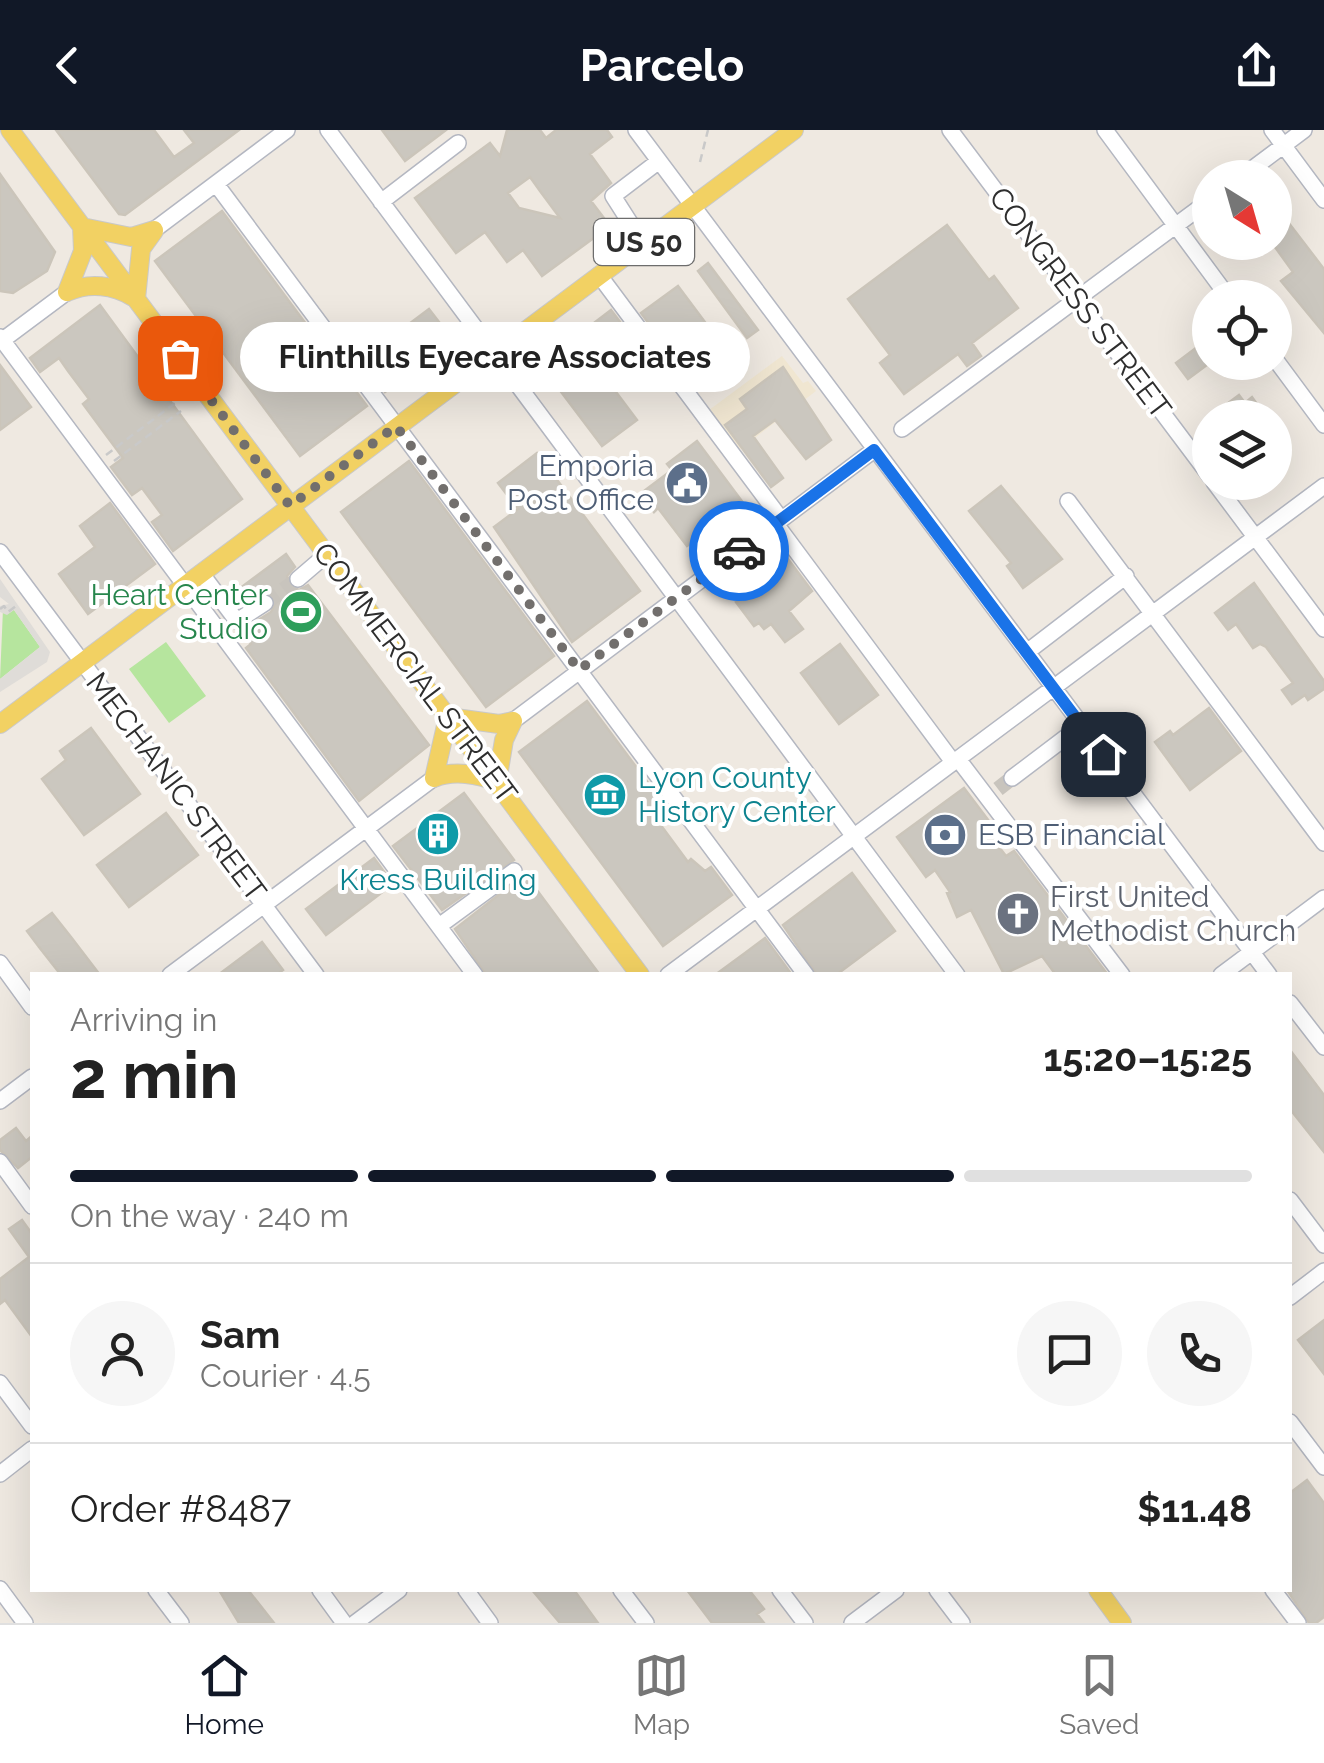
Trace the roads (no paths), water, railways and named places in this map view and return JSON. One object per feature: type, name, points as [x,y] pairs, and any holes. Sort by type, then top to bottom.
[{"type":"main road","name":"COMMERCIAL STREET","points":[[10,130],[638,972]]},
{"type":"main road","name":"US 50","points":[[0,724],[794,130]]},
{"type":"main road","points":[[67,292],[82,251],[82,227],[131,237],[154,230]]},
{"type":"main road","points":[[67,292],[88,286],[114,288],[136,300],[141,249],[154,230]]},
{"type":"main road","points":[[434,778],[442,757],[448,718],[492,724],[514,721]]},
{"type":"main road","points":[[434,778],[446,773],[482,776],[497,782],[504,740],[514,721]]},
{"type":"main road","points":[[1099,1592],[1122,1623]]},
{"type":"street","points":[[154,230],[287,130]]},
{"type":"street","points":[[328,130],[955,972]]},
{"type":"street","points":[[636,130],[1267,972]]},
{"type":"street","name":"CONGRESS STREET","points":[[950,130],[1192,452]]},
{"type":"street","points":[[1105,130],[1216,280]]},
{"type":"street","points":[[1272,130],[1324,200]]},
{"type":"street","points":[[1263,160],[1304,130]]},
{"type":"street","points":[[381,202],[458,143]]},
{"type":"street","points":[[643,243],[612,196],[659,162]]},
{"type":"street","points":[[216,184],[804,972]]},
{"type":"street","points":[[902,429],[1192,214]]},
{"type":"street","points":[[599,275],[956,760],[992,793],[1008,825],[1120,972]]},
{"type":"street","points":[[67,292],[1,340],[473,972]]},
{"type":"street","points":[[1291,380],[1324,425]]},
{"type":"street","points":[[514,721],[874,450]]},
{"type":"street","points":[[672,972],[1324,486]]},
{"type":"street","points":[[1228,500],[1324,629]]},
{"type":"street","points":[[1068,501],[1324,843]]},
{"type":"street","name":"MECHANIC STREET","points":[[0,552],[314,972]]},
{"type":"street","points":[[298,579],[326,554]]},
{"type":"street","points":[[200,573],[236,620],[265,603]]},
{"type":"street","points":[[1027,652],[1126,576]]},
{"type":"street","points":[[1012,778],[1082,725]]},
{"type":"street","points":[[174,972],[434,778]]},
{"type":"street","points":[[439,926],[514,871]]},
{"type":"street","points":[[1225,972],[1324,898]]},
{"type":"street","points":[[0,963],[30,1004]]},
{"type":"street","points":[[1292,1006],[1324,1048]]},
{"type":"street","points":[[0,1101],[30,1078]]},
{"type":"street","points":[[0,1162],[30,1203]]},
{"type":"street","points":[[1292,1203],[1324,1245]]},
{"type":"street","points":[[1292,1295],[1324,1271]]},
{"type":"street","points":[[0,1383],[30,1423]]},
{"type":"street","points":[[1292,1425],[1324,1467]]},
{"type":"street","points":[[0,1474],[30,1451]]},
{"type":"street","points":[[0,1589],[25,1623]]},
{"type":"street","points":[[158,1592],[181,1623]]},
{"type":"street","points":[[321,1592],[344,1623]]},
{"type":"street","points":[[355,1623],[396,1592]]},
{"type":"street","points":[[467,1592],[490,1623]]},
{"type":"street","points":[[623,1592],[646,1623]]},
{"type":"street","points":[[782,1592],[805,1623]]},
{"type":"street","points":[[852,1623],[893,1592]]},
{"type":"street","points":[[939,1592],[962,1623]]},
{"type":"street","points":[[1275,1592],[1298,1623]]},
{"type":"tunnel","points":[[265,603],[298,579]]},
{"type":"tunnel","points":[[998,789],[1012,778]]},
{"type":"place","name":"Flinthills Eyecare Associates","points":[[180,358]]},
{"type":"place","name":"Emporia Post Office","points":[[687,483]]},
{"type":"place","name":"Heart Center Studio","points":[[301,612]]},
{"type":"place","name":"Lyon County History Center","points":[[605,795]]},
{"type":"place","name":"Kress Building","points":[[438,834]]},
{"type":"place","name":"ESB Financial","points":[[945,835]]},
{"type":"place","name":"First United Methodist Church","points":[[1018,914]]}]
